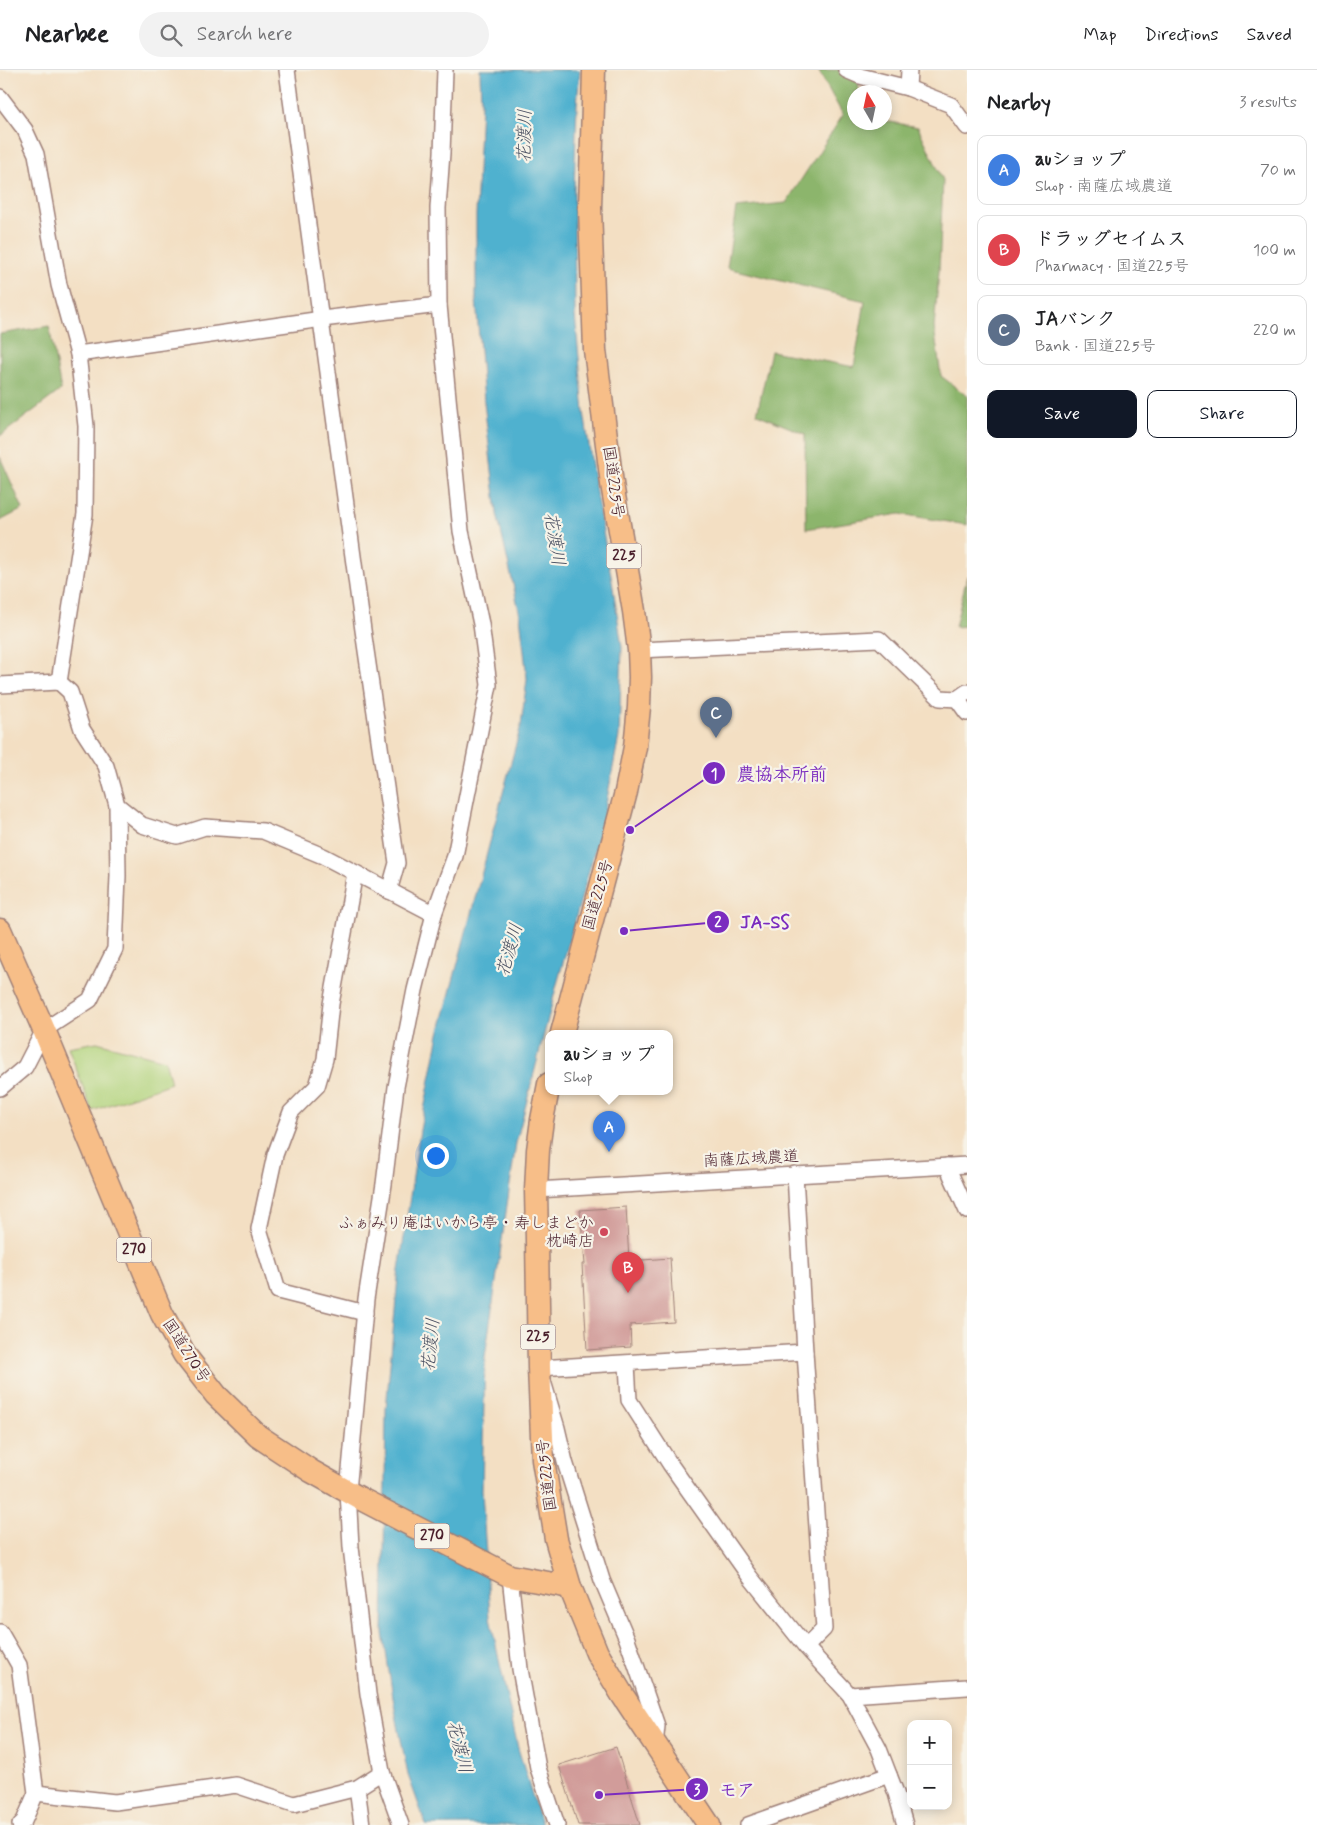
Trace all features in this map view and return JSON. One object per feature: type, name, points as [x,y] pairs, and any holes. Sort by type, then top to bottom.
[{"type":"highway","name":"国道225号","points":[[563,1030],[626,792],[635,747],[639,707],[639,650],[612,484],[595,350],[590,256],[594,70]]},
{"type":"highway","name":"国道270号","points":[[0,930],[44,1030],[162,1314],[184,1354],[216,1395],[258,1436],[311,1471],[354,1495],[506,1575],[570,1588]]},
{"type":"highway","name":"国道225号","points":[[547,1095],[542,1120],[536,1190],[539,1368],[543,1460],[548,1502],[560,1557],[570,1588],[597,1653],[708,1825]]},
{"type":"street","points":[[288,70],[363,630],[397,863],[388,891]]},
{"type":"street","points":[[401,1825],[382,1772],[368,1694],[351,1547],[365,1313],[396,1087],[414,990],[434,914],[455,856],[489,685],[481,624],[461,531],[439,305],[438,208],[445,70]]},
{"type":"street","points":[[846,70],[860,76],[908,88],[951,105],[967,128]]},
{"type":"street","points":[[908,88],[909,70]]},
{"type":"street","points":[[0,97],[25,130],[36,154],[59,284],[78,354],[86,426],[85,514],[59,682]]},
{"type":"street","points":[[78,354],[322,319],[439,305]]},
{"type":"street","points":[[639,650],[879,639],[940,698],[962,696],[967,713]]},
{"type":"street","points":[[0,684],[59,682],[70,692],[82,729],[106,766],[117,805],[118,876],[115,949],[90,1000],[44,1030],[25,1067],[0,1088]]},
{"type":"street","points":[[117,805],[142,825],[177,836],[205,827],[263,831],[323,856],[434,914]]},
{"type":"street","points":[[356,873],[331,1004],[325,1059],[317,1086],[291,1112],[275,1155],[259,1229],[278,1291],[365,1313]]},
{"type":"street","name":"南薩広域農道","points":[[536,1190],[967,1165]]},
{"type":"street","points":[[947,1166],[967,1211]]},
{"type":"street","points":[[795,1174],[824,1629],[806,1647]]},
{"type":"street","points":[[656,1745],[657,1726],[627,1640],[602,1580],[565,1462],[558,1428],[539,1368],[805,1352]]},
{"type":"street","points":[[627,1364],[629,1400],[670,1464],[750,1576],[806,1647],[850,1695],[879,1749],[905,1825]]},
{"type":"street","points":[[506,1575],[520,1669],[538,1768],[558,1825]]},
{"type":"street","points":[[0,1632],[19,1665],[36,1793],[24,1821],[20,1825]]},
{"type":"street","points":[[850,1695],[967,1686]]},
{"type":"street","points":[[36,1793],[115,1802],[236,1785],[294,1804],[356,1788],[382,1772]]},
{"type":"street","points":[[748,1825],[889,1775]]},
{"type":"street","points":[[356,1788],[362,1825]]},
{"type":"green space","points":[[818,70],[858,70],[859,85],[847,85],[847,130],[892,130],[892,122],[918,127],[943,180],[939,272],[934,327],[941,376],[967,396],[967,525],[900,514],[806,529],[805,434],[757,414],[771,351],[854,367],[865,301],[727,268],[736,208],[786,203],[843,115]]},
{"type":"green space","points":[[49,326],[61,390],[0,436],[0,334]]},
{"type":"green space","points":[[0,457],[23,509],[0,521]]},
{"type":"green space","points":[[967,576],[967,626],[955,627]]},
{"type":"green space","points":[[97,1042],[165,1060],[171,1083],[92,1111],[68,1047]]},
{"type":"water","name":"花渡川","points":[[480,70],[580,70],[574,189],[575,315],[584,412],[622,647],[619,736],[602,825],[557,984],[516,1143],[485,1357],[482,1491],[490,1618],[518,1748],[542,1825],[426,1825],[408,1775],[395,1710],[383,1633],[386,1409],[398,1277],[420,1130],[439,1034],[521,725],[527,679],[520,615],[497,514],[484,402],[476,299],[476,215],[481,104]]},
{"type":"building","points":[[626,1207],[629,1261],[670,1258],[674,1322],[630,1325],[631,1347],[587,1350],[582,1264],[585,1264],[580,1210]]},
{"type":"building","points":[[616,1747],[640,1825],[578,1825],[559,1765]]},
{"type":"place","name":"JAバンク","points":[[716,738]]},
{"type":"place","name":"農協本所前","points":[[630,830]]},
{"type":"place","name":"JA-SS","points":[[624,931]]},
{"type":"place","name":"auショップ","points":[[609,1152]]},
{"type":"place","name":"ふぁみり庵はいから亭・寿しまどか 枕崎店","points":[[604,1232]]},
{"type":"place","name":"ドラッグセイムス","points":[[628,1293]]},
{"type":"place","name":"モア","points":[[599,1795]]}]
